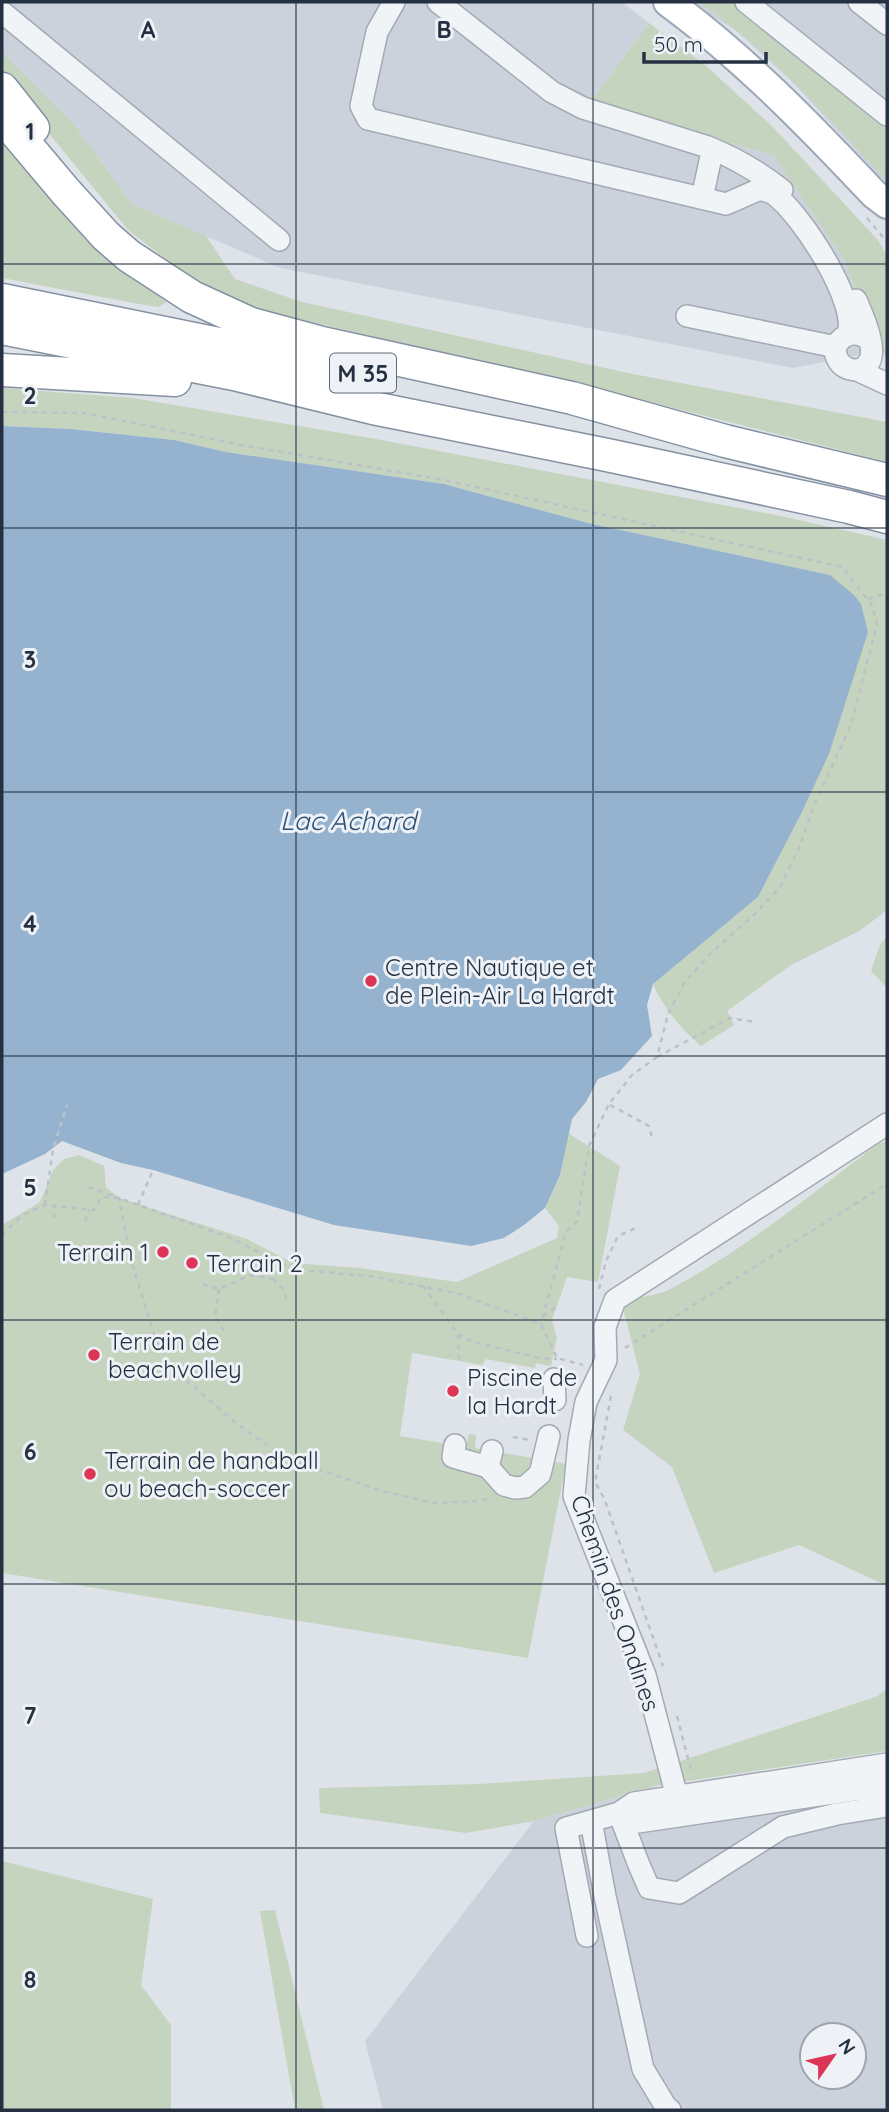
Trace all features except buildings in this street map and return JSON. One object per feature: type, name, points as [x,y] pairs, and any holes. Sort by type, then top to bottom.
[{"type":"highway","points":[[2,89],[150,270]]},
{"type":"highway","points":[[2,116],[66,192],[106,236],[129,256],[192,296],[251,324],[318,342],[572,398],[725,441]]},
{"type":"highway","name":"M 35","points":[[2,300],[616,425],[725,441],[887,480]]},
{"type":"highway","name":"M 35","points":[[2,328],[234,374],[373,408],[634,460],[887,517]]},
{"type":"highway","points":[[2,370],[108,375],[208,385],[234,374]]},
{"type":"main road","points":[[668,2],[697,23]]},
{"type":"main road","points":[[675,2],[789,104],[880,199],[887,220]]},
{"type":"street","points":[[394,2],[377,32],[360,106],[368,119],[726,204],[760,189],[775,195],[797,219],[833,271],[850,317],[851,327],[834,342]]},
{"type":"street","points":[[438,2],[552,92],[583,108],[708,147],[739,161],[787,194],[822,235],[838,262],[876,352]]},
{"type":"street","points":[[746,2],[887,114]]},
{"type":"street","points":[[859,2],[887,24]]},
{"type":"street","points":[[2,12],[279,240]]},
{"type":"street","points":[[702,198],[712,152],[708,147]]},
{"type":"street","points":[[687,316],[834,342],[860,334],[876,352]]},
{"type":"street","points":[[834,342],[837,359],[841,364],[887,384]]},
{"type":"street","points":[[858,370],[868,364],[876,352]]},
{"type":"street","name":"Chemin des Ondines","points":[[678,1806],[645,1675],[573,1496],[586,1402],[606,1360],[605,1327],[615,1300],[887,1124]]},
{"type":"street","points":[[456,1445],[453,1457],[490,1459],[505,1485],[515,1488],[525,1486],[540,1474],[549,1436]]},
{"type":"street","points":[[678,1806],[887,1764]]},
{"type":"street","points":[[587,1936],[566,1828],[619,1813],[634,1803],[678,1806],[887,1784]]},
{"type":"street","points":[[619,1813],[649,1888],[679,1893],[783,1827],[887,1806]]},
{"type":"street","points":[[591,1821],[643,2069],[670,2110]]},
{"type":"path","points":[[2,412],[85,414],[242,445],[444,480],[842,567],[872,605],[877,624],[850,725],[814,805],[799,848],[779,887],[757,912],[711,953],[684,984],[668,1014],[657,1057]]},
{"type":"path","points":[[868,599],[887,593]]},
{"type":"path","points":[[557,1358],[541,1324],[566,1232],[577,1221],[589,1146],[609,1104],[632,1075],[657,1057],[730,1018],[755,1022]]},
{"type":"path","points":[[609,1104],[649,1126],[652,1138]]},
{"type":"path","points":[[45,1205],[54,1149],[67,1105]]},
{"type":"path","points":[[138,1205],[153,1170]]},
{"type":"path","points":[[606,1360],[887,1184]]},
{"type":"path","points":[[89,1187],[231,1238],[291,1269],[377,1277],[423,1286],[459,1294],[541,1324]]},
{"type":"path","points":[[2,1235],[21,1216],[45,1205],[94,1210],[101,1196],[120,1198]]},
{"type":"path","points":[[120,1198],[131,1260],[156,1340],[173,1368],[237,1424],[287,1459],[382,1491],[434,1503],[481,1501],[515,1488]]},
{"type":"path","points":[[54,1218],[55,1206]]},
{"type":"path","points":[[85,1221],[89,1209]]},
{"type":"path","points":[[273,1279],[282,1264]]},
{"type":"path","points":[[203,1284],[219,1289],[251,1275],[273,1279],[282,1288],[287,1300]]},
{"type":"path","points":[[423,1286],[458,1334],[473,1342],[581,1365]]},
{"type":"path","points":[[219,1289],[215,1316],[224,1331]]},
{"type":"path","points":[[543,1316],[557,1307]]},
{"type":"path","points":[[458,1334],[459,1361]]},
{"type":"path","points":[[595,1482],[612,1390]]},
{"type":"path","points":[[513,1437],[523,1439]]},
{"type":"shaded area","points":[[2,2],[622,2],[649,23],[588,105],[773,155],[844,260],[881,351],[793,368],[280,268],[132,204],[74,124],[2,52]]},
{"type":"shaded area","points":[[696,2],[887,2],[887,184],[791,81],[735,30],[713,17]]},
{"type":"shaded area","points":[[655,1786],[679,1827],[887,1795],[887,2110],[383,2110],[365,2041],[534,1821]]},
{"type":"green space","points":[[699,2],[736,2],[880,116],[887,128],[887,182],[775,64]]},
{"type":"green space","points":[[649,23],[704,64],[772,126],[877,239],[887,255],[887,358],[881,351],[844,260],[773,155],[588,105]]},
{"type":"green space","points":[[2,52],[74,124],[132,204],[206,236],[235,279],[302,302],[628,373],[887,422],[887,462],[646,401],[236,304],[202,287],[128,230],[2,76]]},
{"type":"green space","points":[[2,139],[114,261],[166,302],[159,307],[2,278]]},
{"type":"green space","points":[[2,388],[133,398],[376,439],[781,516],[887,540],[887,910],[861,930],[791,965],[727,1011],[734,1025],[701,1046],[674,1018],[653,984],[758,897],[829,754],[830,575],[588,523],[444,484],[226,452],[174,440],[72,429],[2,426]]},
{"type":"green space","points":[[887,936],[887,988],[871,971],[880,945]]},
{"type":"green space","points":[[568,1133],[620,1166],[598,1282],[567,1277],[552,1320],[557,1338],[551,1366],[536,1363],[535,1368],[486,1359],[482,1365],[412,1353],[400,1436],[466,1447],[469,1434],[476,1435],[475,1448],[566,1464],[528,1658],[2,1573],[2,1225],[40,1202],[53,1170],[64,1159],[79,1155],[104,1166],[106,1187],[119,1198],[247,1239],[293,1263],[360,1268],[457,1282],[557,1238],[559,1226],[545,1208],[560,1175]]},
{"type":"green space","points":[[887,1141],[887,1586],[799,1545],[714,1573],[672,1467],[623,1430],[640,1374],[622,1304],[666,1291],[699,1273],[778,1220],[878,1144]]},
{"type":"green space","points":[[887,1688],[887,1751],[655,1786],[534,1821],[466,1833],[320,1813],[319,1788],[480,1784],[644,1773],[878,1696]]},
{"type":"green space","points":[[2,1861],[153,1899],[141,1985],[171,2025],[171,2110],[2,2110]]},
{"type":"green space","points":[[275,1910],[324,2110],[295,2110],[260,1911]]},
{"type":"water","name":"Lac Achard","points":[[2,426],[71,429],[174,440],[226,452],[444,484],[588,523],[830,575],[861,604],[868,632],[829,754],[758,897],[653,984],[647,1005],[652,1036],[621,1070],[598,1079],[586,1102],[572,1119],[560,1175],[545,1208],[504,1238],[471,1246],[334,1225],[153,1170],[121,1163],[62,1141],[45,1154],[2,1174]]},
{"type":"place","name":"Centre Nautique et de Plein-Air La Hardt","points":[[371,981]]},
{"type":"place","name":"Terrain 1","points":[[163,1252]]},
{"type":"place","name":"Terrain 2","points":[[192,1263]]},
{"type":"place","name":"Terrain de beachvolley","points":[[94,1355]]},
{"type":"place","name":"Piscine de la Hardt","points":[[453,1391]]},
{"type":"place","name":"Terrain de handball ou beach-soccer","points":[[90,1474]]}]
